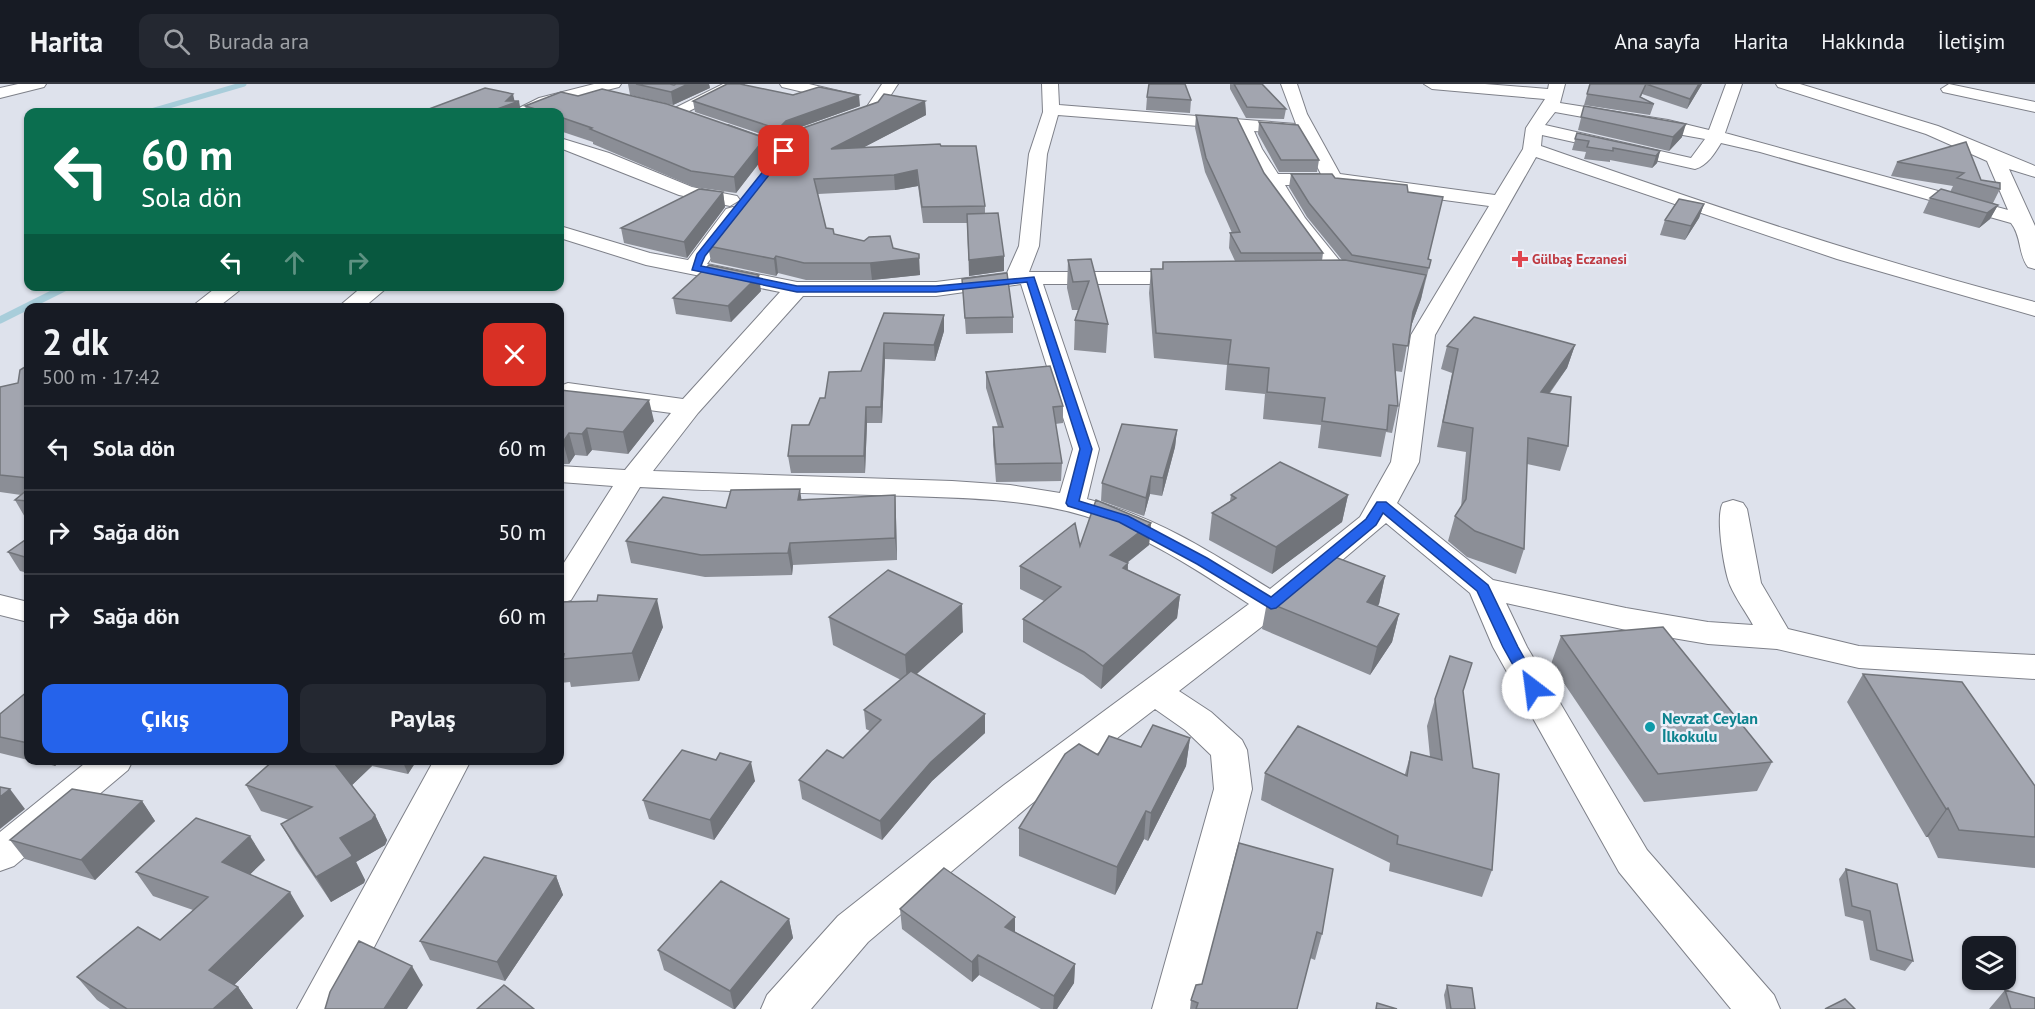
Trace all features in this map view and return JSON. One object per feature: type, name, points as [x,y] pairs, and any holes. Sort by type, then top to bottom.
[{"type":"street","points":[[0,93],[38,84]]},
{"type":"street","points":[[694,119],[669,111],[736,84]]},
{"type":"street","points":[[788,84],[858,99],[885,92]]},
{"type":"street","points":[[1050,84],[1051,109],[1037,165],[1029,246],[1023,279],[1086,449],[1072,503]]},
{"type":"street","points":[[1288,84],[1333,179]]},
{"type":"street","points":[[1432,84],[1546,112],[1695,164],[1704,157],[1715,136],[1734,84]]},
{"type":"street","points":[[1784,84],[1937,117],[1995,158],[2035,172]]},
{"type":"street","points":[[2000,84],[2035,91]]},
{"type":"street","points":[[1937,117],[1951,87],[2035,107]]},
{"type":"street","points":[[528,108],[545,101],[588,92],[617,92]]},
{"type":"street","points":[[835,122],[860,118],[873,111],[885,92]]},
{"type":"street","points":[[1051,109],[1308,130]]},
{"type":"street","points":[[1546,112],[1715,136],[2022,220]]},
{"type":"street","points":[[783,1009],[853,929],[1017,795],[1271,604],[1372,522],[1405,462],[1423,335],[1435,293],[1501,202],[1546,112]]},
{"type":"street","points":[[1546,112],[1753,228],[1930,282],[2035,309]]},
{"type":"street","points":[[1244,123],[1253,149],[1297,220],[1351,278],[1318,277]]},
{"type":"street","points":[[715,126],[776,159],[794,138],[802,135]]},
{"type":"street","points":[[564,144],[581,148],[689,194],[745,196],[700,256],[695,268]]},
{"type":"street","points":[[1995,158],[2022,220]]},
{"type":"street","points":[[1274,180],[1333,179],[1501,202]]},
{"type":"street","points":[[2022,220],[2018,219],[2029,232],[2035,263]]},
{"type":"street","points":[[564,233],[646,260],[797,289],[936,289],[1023,279],[1217,278]]},
{"type":"street","points":[[564,587],[632,480],[689,408],[784,300],[797,289]]},
{"type":"street","points":[[208,303],[226,291]]},
{"type":"street","points":[[355,303],[371,291]]},
{"type":"street","points":[[568,391],[689,408]]},
{"type":"street","points":[[564,474],[632,480],[993,491],[1072,503],[1123,519],[1202,561],[1271,604]]},
{"type":"street","points":[[1381,504],[1483,588],[1510,647],[1633,861],[1758,1009]]},
{"type":"street","points":[[1733,509],[1745,583],[1777,638]]},
{"type":"street","points":[[1483,588],[1696,631],[1777,638],[1859,657],[2035,667]]},
{"type":"street","points":[[0,605],[24,611]]},
{"type":"street","points":[[1155,692],[1198,721],[1229,750],[1233,789],[1174,1009]]},
{"type":"street","points":[[0,855],[109,765]]},
{"type":"street","points":[[319,1009],[358,934],[428,814],[451,765]]},
{"type":"building","points":[[636,84],[674,85],[688,84],[671,92]]},
{"type":"building","points":[[727,84],[740,84],[793,95],[819,87],[859,95],[786,121],[778,129],[693,101]]},
{"type":"building","points":[[1149,84],[1185,84],[1191,100],[1147,97]]},
{"type":"building","points":[[1234,84],[1262,84],[1286,109],[1247,107]]},
{"type":"building","points":[[1590,84],[1646,84],[1640,97],[1654,104],[1587,94]]},
{"type":"building","points":[[1646,84],[1699,84],[1690,99]]},
{"type":"building","points":[[485,88],[513,94],[506,101],[519,101],[500,108],[432,108]]},
{"type":"building","points":[[602,89],[667,104],[765,138],[734,177],[691,171],[590,129],[592,128],[564,118],[564,108],[525,106],[561,92],[578,96]]},
{"type":"building","points":[[884,94],[925,101],[831,149],[940,144],[941,146],[976,146],[985,206],[922,207],[917,170],[894,175],[814,179],[826,228],[833,229],[834,234],[864,241],[869,237],[890,236],[893,248],[919,254],[919,258],[870,263],[804,263],[776,256],[774,259],[708,246],[774,157],[800,129],[878,102]]},
{"type":"building","points":[[1584,106],[1686,124],[1673,137],[1581,117]]},
{"type":"building","points":[[1196,115],[1237,118],[1264,173],[1323,253],[1241,253],[1230,233],[1240,232],[1206,158]]},
{"type":"building","points":[[1259,122],[1298,125],[1319,160],[1281,160]]},
{"type":"building","points":[[1577,133],[1660,151],[1656,156],[1613,148],[1613,151],[1587,147],[1589,141],[1575,139]]},
{"type":"building","points":[[1966,142],[1981,180],[2000,183],[2000,189],[1957,178],[1964,173],[1897,162]]},
{"type":"building","points":[[1291,174],[1332,174],[1335,178],[1407,185],[1408,192],[1443,197],[1428,259],[1431,260],[1429,268],[1352,255],[1309,203]]},
{"type":"building","points":[[699,189],[723,192],[684,242],[621,228]]},
{"type":"building","points":[[1941,189],[1998,205],[1987,213],[1930,198]]},
{"type":"building","points":[[1679,199],[1704,204],[1691,226],[1665,220]]},
{"type":"building","points":[[998,213],[1004,256],[969,260],[967,214]]},
{"type":"building","points":[[1091,259],[1108,324],[1075,320],[1089,281],[1073,282],[1068,260]]},
{"type":"building","points":[[1345,260],[1426,275],[1413,312],[1408,346],[1393,344],[1398,406],[1389,405],[1387,430],[1322,421],[1325,398],[1267,392],[1269,368],[1228,364],[1231,340],[1156,333],[1151,269],[1163,269],[1163,262]]},
{"type":"building","points":[[709,265],[759,275],[728,306],[673,298]]},
{"type":"building","points":[[1007,273],[1013,317],[965,318],[962,279]]},
{"type":"building","points":[[884,313],[944,315],[934,345],[884,343],[881,407],[866,407],[864,456],[788,456],[792,425],[809,425],[820,398],[825,398],[829,372],[861,371]]},
{"type":"building","points":[[1474,317],[1575,345],[1541,392],[1571,397],[1568,446],[1528,438],[1524,549],[1475,531],[1455,516],[1466,499],[1473,428],[1443,422],[1458,349],[1447,346]]},
{"type":"building","points":[[1050,366],[1063,406],[1053,407],[1062,463],[996,464],[993,427],[1003,427],[986,372]]},
{"type":"building","points":[[24,368],[24,478],[0,475],[0,387],[18,383],[20,370]]},
{"type":"building","points":[[564,390],[649,400],[623,432],[587,428],[582,434],[569,433],[564,440]]},
{"type":"building","points":[[1122,424],[1177,430],[1163,478],[1151,476],[1146,498],[1102,483]]},
{"type":"building","points":[[1280,462],[1348,495],[1276,547],[1212,513],[1236,498],[1231,495]]},
{"type":"building","points":[[800,489],[798,500],[895,495],[895,538],[790,543],[788,553],[701,555],[626,541],[663,497],[726,508],[731,490]]},
{"type":"building","points":[[24,492],[24,501],[15,500]]},
{"type":"building","points":[[1096,500],[1151,523],[1110,555],[1128,563],[1123,568],[1180,595],[1103,666],[1084,652],[1023,619],[1061,587],[1020,566],[1075,523],[1080,546]]},
{"type":"building","points":[[24,541],[24,557],[8,552]]},
{"type":"building","points":[[1327,554],[1385,576],[1367,602],[1399,614],[1377,647],[1267,602]]},
{"type":"building","points":[[888,570],[962,604],[905,655],[829,617]]},
{"type":"building","points":[[598,595],[657,599],[632,653],[564,659],[564,602],[597,601]]},
{"type":"building","points":[[1663,627],[1772,762],[1658,774],[1561,636]]},
{"type":"building","points":[[1450,656],[1472,663],[1463,691],[1473,768],[1499,774],[1492,870],[1397,844],[1398,836],[1265,773],[1298,726],[1407,776],[1411,752],[1442,760],[1435,699]]},
{"type":"building","points":[[911,671],[985,714],[931,762],[880,821],[799,780],[827,750],[843,758],[881,720],[864,710]]},
{"type":"building","points":[[1863,674],[1962,682],[2035,786],[2035,837],[1959,830],[1948,808],[1946,809]]},
{"type":"building","points":[[24,694],[24,742],[0,737],[0,714]]},
{"type":"building","points":[[1153,725],[1190,738],[1151,813],[1146,811],[1117,867],[1019,828],[1065,754],[1079,744],[1098,755],[1109,736],[1141,747]]},
{"type":"building","points":[[682,750],[716,760],[720,753],[751,762],[710,820],[643,800]]},
{"type":"building","points":[[268,765],[336,765],[375,815],[372,820],[340,838],[352,855],[351,857],[316,877],[281,824],[312,807],[246,785]]},
{"type":"building","points":[[0,787],[10,789],[0,797]]},
{"type":"building","points":[[72,789],[142,801],[81,860],[10,840]]},
{"type":"building","points":[[196,818],[250,836],[222,862],[290,892],[209,970],[238,987],[213,1009],[127,1009],[77,977],[138,927],[160,940],[208,897],[136,872]]},
{"type":"building","points":[[1239,843],[1333,869],[1322,934],[1317,932],[1297,1009],[1196,1009],[1198,1003],[1191,1000],[1196,985],[1202,984]]},
{"type":"building","points":[[484,857],[556,876],[497,962],[420,941]]},
{"type":"building","points":[[944,868],[1015,917],[1005,927],[1075,964],[1054,996],[978,955],[972,962],[900,909]]},
{"type":"building","points":[[1846,869],[1897,884],[1913,961],[1877,950],[1870,911],[1852,906]]},
{"type":"building","points":[[721,881],[789,919],[730,991],[658,950]]},
{"type":"building","points":[[359,941],[412,966],[384,1009],[325,1009],[330,992]]},
{"type":"building","points":[[504,985],[534,1009],[477,1009]]},
{"type":"building","points":[[1447,985],[1472,988],[1475,1009],[1451,1009]]},
{"type":"building","points":[[2005,990],[2035,998],[2035,1009],[2011,1009]]},
{"type":"building","points":[[1845,999],[1855,1009],[1825,1009]]},
{"type":"building","points":[[1377,1003],[1397,1009],[1376,1009]]},
{"type":"waterway","points":[[162,108],[244,84]]},
{"type":"waterway","points":[[34,303],[58,291]]},
{"type":"waterway","points":[[0,320],[24,308]]},
{"type":"place","name":"Gülbaş Eczanesi","points":[[1520,259]]},
{"type":"place","name":"Nevzat Ceylan İlkokulu","points":[[1650,727]]},
{"type":"route","points":[[784,151],[768,167],[700,256],[695,268],[797,289],[936,289],[1015,278],[1030,279],[1086,449],[1072,503],[1123,519],[1202,561],[1271,604],[1372,522],[1381,504],[1483,588],[1510,647],[1533,688]]}]
